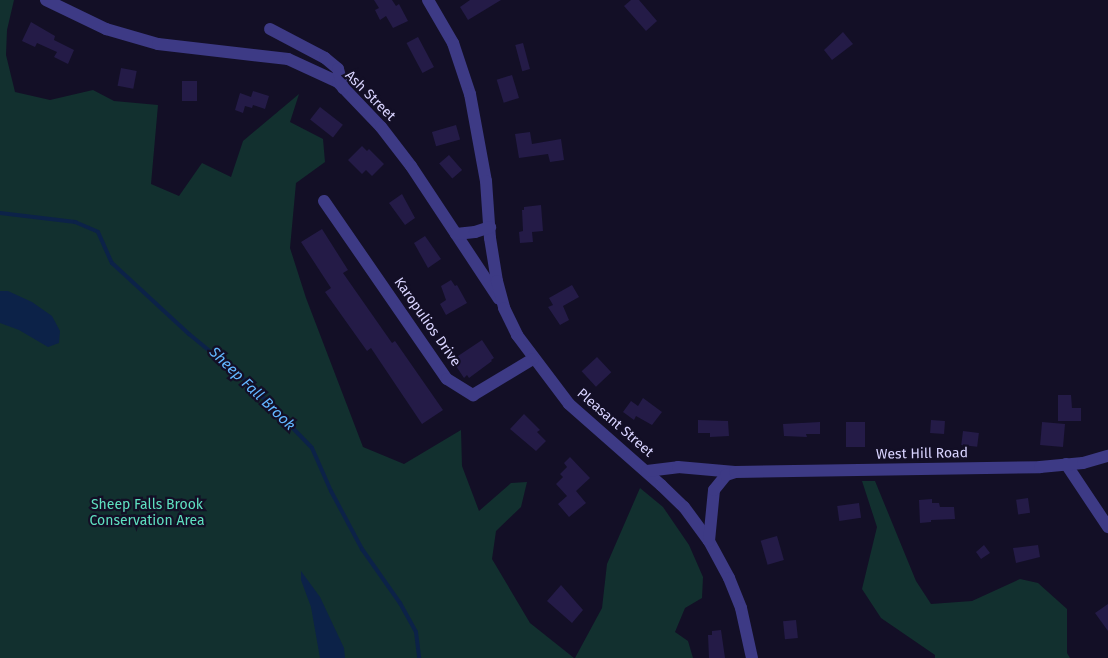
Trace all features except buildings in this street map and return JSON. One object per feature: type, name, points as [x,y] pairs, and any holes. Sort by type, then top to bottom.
[{"type":"street","name":"Ash Street","points":[[46,0],[106,29],[158,44],[288,59],[338,82],[381,127],[411,166],[504,308]]},
{"type":"street","name":"Pleasant Street","points":[[428,0],[453,43],[470,94],[486,181],[497,281],[504,308],[516,335],[568,404],[647,471],[684,507],[709,541],[729,578],[741,608],[752,658]]},
{"type":"street","points":[[270,29],[325,58],[338,69],[343,88]]},
{"type":"street","name":"Karopulios Drive","points":[[324,201],[447,378],[474,395],[533,359]]},
{"type":"street","points":[[456,234],[475,232],[490,227]]},
{"type":"street","name":"West Hill Road","points":[[647,471],[678,467],[734,472],[1030,468],[1066,464],[1108,456]]},
{"type":"street","points":[[1066,464],[1108,527]]},
{"type":"street","points":[[709,541],[714,490],[726,474],[734,472]]},
{"type":"green space","name":"Sheep Falls Brook Conservation Area","points":[[0,0],[14,0],[7,30],[6,55],[15,92],[50,100],[93,90],[114,101],[158,105],[151,184],[179,196],[202,163],[231,177],[243,141],[299,94],[290,122],[323,139],[325,162],[296,183],[290,248],[306,298],[363,447],[404,464],[461,430],[462,466],[479,511],[511,483],[527,482],[521,507],[496,531],[492,559],[530,623],[574,658],[0,658]]},
{"type":"green space","points":[[862,481],[875,481],[916,581],[931,604],[972,601],[1020,579],[1038,583],[1067,609],[1067,653],[1070,658],[935,658],[935,655],[881,618],[862,589],[877,527]]},
{"type":"green space","points":[[640,488],[663,507],[689,545],[703,577],[702,598],[685,608],[675,632],[688,641],[693,658],[575,658],[602,608],[607,564]]},
{"type":"water","points":[[0,291],[8,291],[32,302],[52,316],[60,331],[59,343],[48,347],[19,330],[0,323]]},
{"type":"water","points":[[301,571],[320,597],[344,648],[345,658],[320,658],[311,607],[301,580]]},
{"type":"waterway","name":"Sheep Fall Brook","points":[[0,213],[75,222],[98,232],[112,263],[189,334],[252,386],[312,448],[331,491],[362,549],[400,603],[416,632],[419,658]]}]
